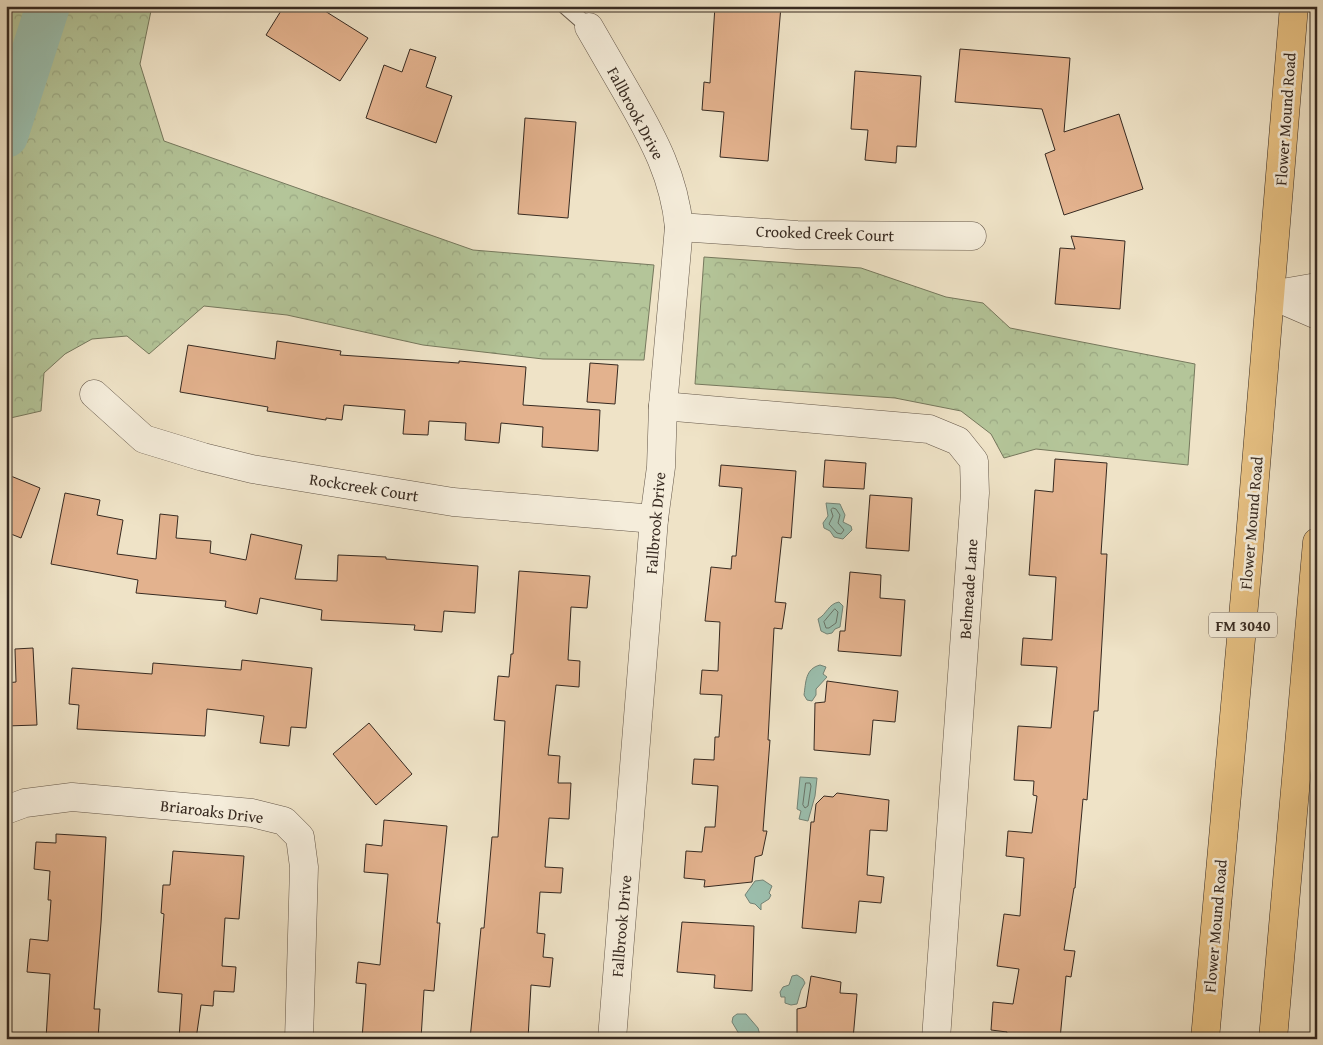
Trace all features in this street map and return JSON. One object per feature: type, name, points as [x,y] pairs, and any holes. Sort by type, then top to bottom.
[{"type":"main road","name":"Flower Mound Road","points":[[1205,1039],[1271,295],[1294,6]]},
{"type":"main road","points":[[1273,1039],[1317,542]]},
{"type":"street","name":"Fallbrook Drive","points":[[590,27],[656,144],[672,187],[677,206],[678,227],[663,406],[660,467],[654,519],[612,1039]]},
{"type":"street","name":"Crooked Creek Court","points":[[678,227],[797,235],[972,236]]},
{"type":"street","points":[[1271,295],[1317,287]]},
{"type":"street","points":[[1271,295],[1317,315]]},
{"type":"street","name":"Rockcreek Court","points":[[94,394],[144,439],[203,457],[252,469],[453,502],[654,519]]},
{"type":"street","name":"Belmeade Lane","points":[[663,406],[929,429],[958,441],[974,461],[975,503],[936,1039]]},
{"type":"street","name":"Briaroaks Drive","points":[[6,810],[25,803],[72,797],[252,813],[284,821],[300,837],[304,867],[299,1039]]},
{"type":"lane","points":[[565,6],[590,27]]},
{"type":"green space","points":[[6,6],[152,6],[140,64],[164,141],[473,250],[654,265],[644,360],[543,359],[423,345],[287,315],[204,306],[149,354],[127,336],[92,339],[65,354],[44,373],[41,411],[6,419]]},
{"type":"green space","points":[[704,257],[861,268],[946,297],[983,303],[1010,328],[1195,364],[1188,465],[1036,449],[1004,458],[991,434],[961,411],[895,398],[695,384]]},
{"type":"water","points":[[826,503],[840,504],[845,515],[843,522],[851,526],[852,530],[843,539],[834,537],[830,531],[824,528],[823,523],[828,516]]},
{"type":"water","points":[[839,602],[843,606],[840,627],[827,634],[821,631],[818,619],[832,605]]},
{"type":"water","points":[[820,665],[826,667],[823,674],[827,677],[816,689],[816,695],[812,701],[807,700],[804,695],[807,677],[811,670]]},
{"type":"water","points":[[800,777],[817,778],[815,796],[808,821],[799,819],[801,811],[797,809]]},
{"type":"water","points":[[763,880],[772,886],[769,893],[771,895],[769,899],[761,904],[761,910],[755,904],[750,903],[745,895],[755,881]]},
{"type":"water","points":[[797,975],[805,983],[797,1004],[791,1005],[785,1003],[785,997],[781,997],[780,992],[783,987],[789,985],[792,976]]},
{"type":"water","points":[[737,1014],[746,1014],[758,1028],[761,1039],[742,1039],[732,1022],[733,1017]]},
{"type":"building","points":[[284,6],[317,6],[368,38],[340,81],[266,35]]},
{"type":"building","points":[[715,6],[781,6],[768,161],[720,157],[724,112],[702,110],[704,82],[710,83]]},
{"type":"building","points":[[410,49],[436,57],[426,87],[452,96],[436,143],[366,118],[384,65],[402,72]]},
{"type":"building","points":[[960,49],[1070,58],[1064,132],[1119,114],[1143,189],[1064,215],[1045,154],[1055,150],[1042,109],[955,102]]},
{"type":"building","points":[[855,71],[921,76],[916,147],[897,146],[896,163],[865,160],[868,130],[851,129]]},
{"type":"building","points":[[525,118],[576,122],[568,218],[518,214]]},
{"type":"building","points":[[1071,236],[1125,241],[1120,309],[1055,304],[1060,248],[1075,249]]},
{"type":"building","points":[[277,341],[341,351],[340,355],[459,363],[459,361],[526,367],[523,405],[600,410],[598,451],[542,447],[543,427],[501,423],[499,443],[465,440],[466,423],[429,421],[428,435],[403,434],[405,410],[344,405],[342,420],[326,418],[326,420],[267,411],[268,407],[180,392],[188,345],[275,359]]},
{"type":"building","points":[[590,363],[618,365],[615,404],[587,402]]},
{"type":"building","points":[[1055,459],[1107,463],[1101,554],[1107,554],[1098,711],[1094,711],[1087,800],[1083,799],[1075,888],[1064,950],[1075,951],[1071,977],[1066,976],[1060,1039],[1006,1039],[1007,1032],[991,1030],[993,1002],[1013,1004],[1019,969],[997,966],[1004,914],[1020,916],[1024,858],[1006,856],[1008,831],[1032,833],[1037,796],[1033,795],[1034,781],[1014,780],[1018,726],[1051,728],[1057,667],[1021,665],[1023,638],[1052,640],[1056,577],[1029,575],[1035,490],[1053,492]]},
{"type":"building","points":[[825,460],[866,463],[864,489],[823,487]]},
{"type":"building","points":[[721,465],[796,471],[791,538],[782,537],[775,602],[786,603],[782,629],[774,628],[768,740],[770,740],[763,831],[767,831],[762,855],[755,857],[752,882],[704,887],[705,880],[684,878],[686,851],[702,852],[705,827],[715,827],[718,786],[692,784],[694,759],[714,760],[715,737],[719,737],[722,695],[700,694],[702,670],[718,671],[720,622],[705,621],[711,567],[731,569],[732,556],[736,556],[742,488],[719,486]]},
{"type":"building","points":[[6,474],[40,488],[21,538],[6,532]]},
{"type":"building","points":[[65,493],[100,500],[97,515],[123,520],[117,554],[156,559],[160,514],[178,516],[176,538],[211,541],[210,553],[246,560],[251,534],[302,545],[295,579],[337,581],[338,555],[386,557],[386,559],[478,566],[475,613],[444,611],[442,632],[414,630],[415,625],[321,620],[322,610],[260,598],[257,614],[225,607],[226,601],[136,593],[138,580],[51,564]]},
{"type":"building","points":[[870,495],[912,498],[909,551],[866,548]]},
{"type":"building","points":[[519,571],[590,576],[587,608],[571,607],[568,660],[580,661],[579,687],[556,685],[548,755],[560,756],[558,783],[571,783],[569,819],[549,818],[545,867],[563,868],[561,893],[540,892],[537,933],[545,934],[543,957],[553,958],[550,987],[531,985],[528,1039],[470,1039],[481,928],[484,928],[492,837],[498,837],[505,721],[494,720],[498,676],[509,677],[511,654],[513,654]]},
{"type":"building","points":[[850,572],[881,575],[880,598],[905,600],[901,656],[838,651],[840,631],[845,631]]},
{"type":"building","points":[[33,648],[37,725],[6,726],[6,683],[16,682],[15,649]]},
{"type":"building","points":[[242,660],[312,668],[306,728],[291,727],[289,746],[260,743],[264,716],[207,709],[205,736],[77,729],[79,705],[69,704],[72,668],[152,674],[153,663],[241,670]]},
{"type":"building","points":[[827,681],[898,691],[895,722],[873,720],[870,755],[814,750],[815,703],[825,702]]},
{"type":"building","points":[[369,723],[412,774],[376,805],[333,754]]},
{"type":"building","points":[[837,793],[889,800],[887,831],[870,830],[867,875],[884,877],[881,903],[859,901],[856,933],[802,928],[811,822],[814,822],[816,804],[824,796],[833,797]]},
{"type":"building","points":[[384,820],[447,826],[437,923],[440,923],[434,991],[424,990],[421,1039],[362,1039],[366,984],[356,983],[358,962],[380,965],[388,874],[364,872],[366,844],[382,846]]},
{"type":"building","points":[[56,834],[106,837],[94,1009],[100,1009],[98,1039],[46,1039],[50,974],[27,972],[30,939],[48,941],[51,900],[48,900],[50,871],[34,869],[36,842],[56,843]]},
{"type":"building","points":[[173,851],[244,856],[239,919],[225,918],[222,966],[236,967],[234,992],[214,991],[213,1006],[201,1005],[196,1039],[179,1039],[182,994],[158,992],[164,914],[161,913],[163,885],[170,885]]},
{"type":"building","points":[[682,922],[754,926],[752,991],[714,988],[715,975],[677,972]]},
{"type":"building","points":[[811,976],[841,982],[840,993],[857,994],[853,1039],[797,1039],[797,1009],[806,1007]]},
{"type":"waterway","points":[[6,136],[48,6]]}]
